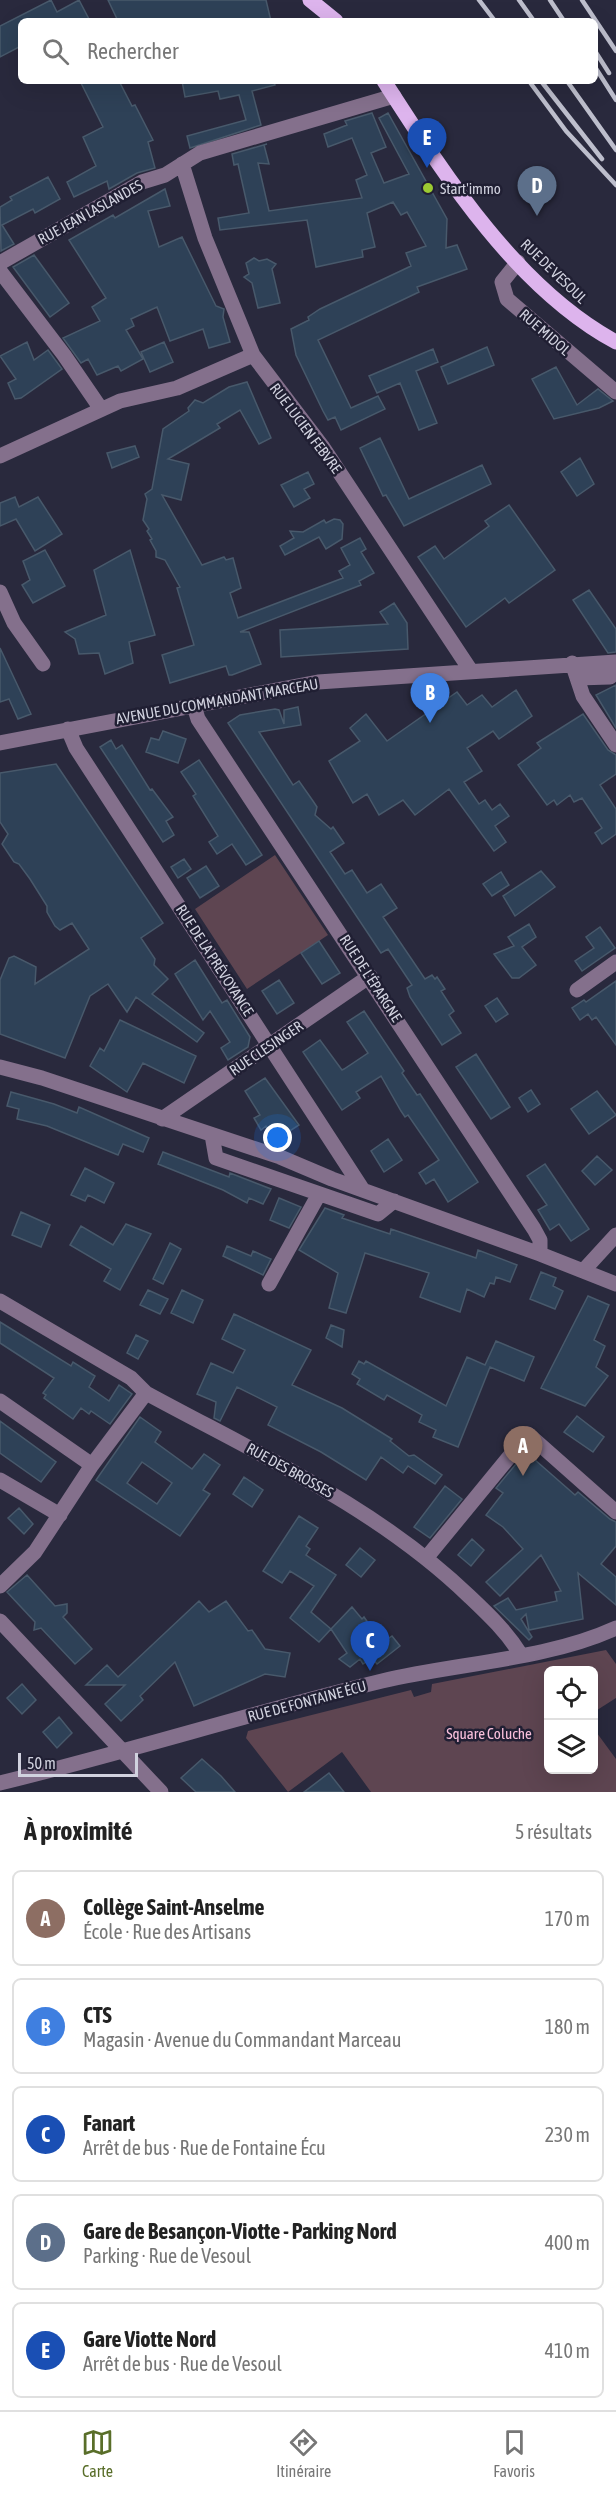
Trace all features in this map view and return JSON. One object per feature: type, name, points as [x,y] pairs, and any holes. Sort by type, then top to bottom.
[{"type":"main road","points":[[310,0],[332,18]]},
{"type":"main road","name":"RUE DE VESOUL","points":[[386,84],[461,194],[518,262],[557,303],[590,327],[616,342]]},
{"type":"street","points":[[182,164],[200,153],[394,96]]},
{"type":"street","name":"RUE JEAN LASLANDES","points":[[0,263],[142,182],[165,175],[182,164]]},
{"type":"street","name":"RUE LUCIEN FEBVRE","points":[[182,164],[205,238],[253,355],[322,446],[471,671]]},
{"type":"street","name":"RUE MIDOL","points":[[518,262],[502,282],[507,299],[616,392]]},
{"type":"street","points":[[0,271],[64,354],[101,409]]},
{"type":"street","points":[[0,456],[120,401],[157,394],[192,382],[253,355]]},
{"type":"street","points":[[0,592],[14,623],[43,664]]},
{"type":"street","name":"AVENUE DU COMMANDANT MARCEAU","points":[[0,743],[318,682],[572,663],[616,662]]},
{"type":"street","points":[[572,663],[583,696],[616,745]]},
{"type":"street","points":[[577,678],[610,677],[616,672]]},
{"type":"street","name":"RUE DE L'ÉPARGNE","points":[[194,705],[198,719],[370,976],[534,1229],[540,1240],[540,1254]]},
{"type":"street","name":"RUE DE LA PRÉVOYANCE","points":[[68,729],[76,748],[271,1045],[363,1190]]},
{"type":"street","points":[[577,990],[616,962]]},
{"type":"street","name":"RUE CLESINGER","points":[[162,1119],[370,976]]},
{"type":"street","points":[[0,1067],[42,1078],[280,1157],[616,1284]]},
{"type":"street","points":[[212,1135],[216,1158],[378,1214],[394,1201]]},
{"type":"street","points":[[269,1284],[318,1194]]},
{"type":"street","points":[[583,1271],[616,1235]]},
{"type":"street","name":"RUE DES BROSSES","points":[[0,1301],[131,1378],[146,1393],[310,1479],[427,1557],[508,1635],[521,1654]]},
{"type":"street","points":[[0,1587],[35,1552],[92,1465],[146,1393]]},
{"type":"street","points":[[0,1401],[92,1465]]},
{"type":"street","points":[[427,1557],[528,1434],[616,1512]]},
{"type":"street","points":[[0,1480],[60,1515]]},
{"type":"street","points":[[0,1621],[161,1792]]},
{"type":"street","name":"RUE DE FONTAINE ÉCU","points":[[0,1783],[382,1682],[600,1636],[616,1628]]},
{"type":"green space","points":[[275,855],[328,935],[247,989],[195,909]]},
{"type":"green space","name":"Square Coluche","points":[[606,1650],[616,1664],[616,1698],[598,1709],[598,1666],[544,1666],[544,1774],[598,1774],[598,1734],[616,1759],[616,1792],[371,1792],[342,1752],[288,1792],[246,1738],[248,1731],[411,1690],[414,1697],[431,1692],[432,1684]]},
{"type":"building","points":[[51,0],[57,12],[79,0],[88,18],[18,18],[18,48],[0,57],[0,26]]},
{"type":"building","points":[[108,0],[266,0],[270,18],[117,18]]},
{"type":"building","points":[[82,84],[121,84],[132,106],[135,105],[153,140],[148,142],[155,168],[137,173],[109,189],[107,181],[74,197],[67,182],[96,166],[83,137],[103,127]]},
{"type":"building","points":[[183,84],[275,85],[252,91],[261,125],[190,148],[187,136],[246,120],[239,95],[220,99],[218,91],[185,97]]},
{"type":"building","points":[[372,113],[386,147],[371,153],[384,183],[409,174],[379,118],[388,113],[447,219],[446,248],[457,245],[467,269],[417,287],[419,292],[318,340],[351,408],[378,396],[385,409],[341,430],[335,417],[328,420],[323,411],[296,355],[291,329],[309,320],[308,317],[320,309],[411,266],[406,253],[426,246],[407,212],[401,215],[393,202],[367,213],[375,247],[362,250],[363,257],[316,267],[307,220],[220,230],[218,218],[249,213],[238,164],[234,165],[232,154],[267,144],[264,145],[269,164],[258,163],[269,211],[362,198],[356,180],[367,175],[352,138],[328,147],[324,134],[347,125],[345,121]]},
{"type":"building","points":[[48,177],[60,199],[35,213],[33,209],[2,225],[14,244],[1,251],[0,207],[12,200],[10,197]]},
{"type":"building","points":[[165,189],[170,206],[148,211],[159,247],[182,237],[216,306],[224,309],[223,317],[230,342],[209,348],[203,329],[170,341],[157,307],[131,319],[134,326],[126,330],[143,359],[121,371],[118,366],[97,375],[88,359],[81,363],[63,338],[100,321],[92,307],[106,298],[69,240],[113,215],[115,218]]},
{"type":"building","points":[[34,255],[69,303],[50,317],[13,267]]},
{"type":"building","points":[[254,258],[259,261],[267,259],[276,264],[272,269],[280,303],[258,308],[252,283],[244,277],[249,274],[246,263]]},
{"type":"building","points":[[27,342],[34,360],[48,350],[62,369],[21,398],[15,399],[8,383],[16,379],[0,356]]},
{"type":"building","points":[[164,342],[173,362],[150,372],[141,352]]},
{"type":"building","points":[[487,347],[494,365],[448,384],[441,367]]},
{"type":"building","points":[[433,349],[438,362],[416,371],[437,423],[419,430],[400,383],[377,393],[369,376]]},
{"type":"building","points":[[556,367],[577,405],[598,389],[613,401],[599,408],[554,419],[532,379]]},
{"type":"building","points":[[247,382],[271,438],[259,444],[240,410],[217,424],[220,428],[168,459],[189,464],[181,500],[162,495],[202,565],[224,557],[226,560],[233,558],[241,588],[230,593],[238,618],[343,578],[339,571],[350,565],[341,548],[360,538],[366,549],[361,552],[374,573],[359,581],[361,585],[240,632],[249,632],[261,664],[232,675],[229,675],[226,666],[170,683],[162,655],[194,645],[177,588],[180,587],[165,560],[156,557],[156,551],[150,540],[152,539],[147,531],[149,529],[143,520],[147,499],[145,494],[152,489],[163,429],[189,411],[188,408],[195,400],[203,403],[229,387]]},
{"type":"building","points":[[380,438],[409,499],[482,465],[491,484],[404,526],[386,495],[383,496],[360,448]]},
{"type":"building","points":[[135,446],[139,457],[112,468],[107,453]]},
{"type":"building","points":[[580,458],[594,484],[577,496],[561,472]]},
{"type":"building","points":[[308,472],[314,484],[304,489],[310,498],[294,507],[281,485]]},
{"type":"building","points":[[15,497],[19,507],[38,497],[62,534],[35,551],[16,519],[0,526],[0,503]]},
{"type":"building","points":[[509,505],[555,570],[509,603],[505,598],[466,627],[418,557],[435,546],[444,559],[489,526],[485,521]]},
{"type":"building","points":[[334,519],[340,520],[343,524],[342,539],[326,549],[319,537],[285,555],[280,546],[294,538],[290,531],[303,532],[324,520],[326,523]]},
{"type":"building","points":[[45,550],[65,586],[33,603],[22,585],[30,580],[23,561]]},
{"type":"building","points":[[130,550],[155,635],[129,642],[133,663],[105,674],[99,653],[79,654],[75,639],[65,632],[106,615],[94,570]]},
{"type":"building","points":[[589,590],[616,629],[616,652],[608,653],[573,600]]},
{"type":"building","points":[[394,603],[407,623],[408,649],[281,657],[280,630],[388,624],[380,612]]},
{"type":"building","points":[[0,648],[31,714],[18,719],[9,699],[0,702]]},
{"type":"building","points":[[616,685],[616,728],[596,695]]},
{"type":"building","points":[[516,690],[532,716],[499,739],[493,731],[467,748],[482,771],[464,782],[479,804],[485,800],[492,810],[500,804],[509,816],[495,826],[506,842],[494,851],[449,789],[415,815],[403,800],[379,815],[367,794],[353,803],[329,761],[360,741],[350,728],[366,714],[387,741],[457,692],[467,705],[482,695],[492,707]]},
{"type":"building","points":[[298,707],[301,725],[259,732],[293,785],[299,781],[313,801],[317,807],[315,815],[331,829],[333,827],[344,843],[330,852],[345,874],[352,870],[367,893],[381,884],[397,908],[383,917],[425,979],[432,975],[435,979],[437,977],[445,989],[441,991],[454,1011],[449,1015],[461,1033],[442,1045],[410,997],[407,988],[412,985],[388,949],[381,953],[228,723],[240,715],[275,709],[279,710],[284,724],[284,710]]},
{"type":"building","points":[[583,714],[608,750],[616,755],[616,774],[600,785],[616,809],[616,834],[602,844],[595,833],[602,828],[582,798],[574,802],[570,795],[557,805],[554,800],[547,805],[518,765],[541,748],[537,743]]},
{"type":"building","points":[[163,731],[186,739],[178,763],[146,752],[151,738],[159,740]]},
{"type":"building","points":[[111,740],[116,749],[122,745],[150,790],[152,789],[173,817],[166,821],[174,835],[163,842],[100,747]]},
{"type":"building","points":[[199,760],[262,855],[246,865],[232,844],[217,854],[209,842],[218,836],[193,796],[196,794],[181,772]]},
{"type":"building","points":[[56,764],[163,923],[141,938],[155,959],[154,965],[168,979],[152,994],[204,1033],[197,1042],[136,997],[127,1012],[108,984],[90,996],[65,1058],[0,1034],[0,980],[9,958],[14,956],[36,967],[35,984],[89,949],[72,923],[60,930],[55,926],[47,912],[47,906],[30,879],[19,864],[14,862],[2,844],[8,834],[0,822],[0,773]]},
{"type":"building","points":[[184,859],[191,869],[178,878],[171,867]]},
{"type":"building","points":[[206,866],[219,886],[200,898],[187,878]]},
{"type":"building","points":[[541,871],[555,887],[515,916],[503,896]]},
{"type":"building","points":[[501,872],[509,885],[492,896],[483,884]]},
{"type":"building","points":[[529,924],[536,937],[522,947],[536,965],[519,978],[512,978],[494,954],[514,946],[508,937]]},
{"type":"building","points":[[600,927],[615,948],[582,971],[575,961],[594,948],[586,937]]},
{"type":"building","points":[[319,941],[340,973],[322,984],[301,953]]},
{"type":"building","points":[[195,960],[222,1003],[227,1000],[250,1037],[248,1047],[228,1060],[221,1048],[230,1042],[210,1011],[203,1020],[175,974]]},
{"type":"building","points":[[279,980],[294,1003],[277,1014],[262,991]]},
{"type":"building","points":[[616,981],[616,1045],[596,1017],[592,1020],[588,1014],[580,1020],[572,1008],[584,1000],[586,1002]]},
{"type":"building","points":[[497,998],[508,1014],[496,1022],[485,1006]]},
{"type":"building","points":[[364,1011],[404,1071],[402,1073],[417,1095],[420,1094],[478,1182],[448,1202],[434,1179],[426,1184],[419,1173],[439,1160],[408,1115],[405,1117],[381,1076],[356,1092],[360,1098],[342,1110],[303,1052],[320,1040],[342,1070],[368,1053],[347,1022]]},
{"type":"building","points":[[120,1020],[196,1056],[184,1083],[143,1063],[127,1092],[90,1066],[100,1048],[104,1051]]},
{"type":"building","points":[[476,1054],[510,1107],[491,1119],[456,1067]]},
{"type":"building","points":[[265,1078],[299,1125],[282,1136],[277,1129],[271,1133],[266,1126],[261,1130],[254,1118],[260,1115],[245,1091]]},
{"type":"building","points":[[531,1090],[540,1104],[528,1112],[519,1098]]},
{"type":"building","points":[[597,1091],[616,1115],[589,1134],[571,1109]]},
{"type":"building","points":[[11,1092],[77,1113],[79,1107],[149,1138],[143,1152],[123,1144],[118,1155],[47,1126],[17,1119],[19,1109],[7,1106]]},
{"type":"building","points":[[388,1139],[402,1160],[384,1172],[371,1151]]},
{"type":"building","points":[[163,1152],[229,1177],[230,1173],[271,1189],[263,1204],[249,1198],[247,1203],[223,1190],[158,1164]]},
{"type":"building","points":[[597,1156],[612,1170],[595,1185],[582,1171]]},
{"type":"building","points":[[545,1164],[589,1229],[571,1241],[559,1224],[550,1230],[538,1210],[547,1205],[527,1176]]},
{"type":"building","points":[[85,1168],[114,1183],[104,1203],[88,1195],[85,1201],[71,1195]]},
{"type":"building","points":[[279,1198],[301,1207],[289,1228],[270,1220]]},
{"type":"building","points":[[325,1208],[344,1215],[342,1218],[390,1234],[391,1229],[476,1258],[478,1250],[517,1265],[510,1282],[496,1277],[494,1284],[490,1283],[484,1297],[467,1289],[460,1312],[420,1297],[429,1273],[365,1253],[346,1313],[329,1308],[338,1273],[299,1250]]},
{"type":"building","points":[[21,1212],[50,1225],[41,1247],[12,1235]]},
{"type":"building","points":[[126,1224],[151,1234],[120,1290],[104,1281],[111,1269],[70,1245],[81,1226],[113,1245]]},
{"type":"building","points":[[170,1243],[181,1249],[163,1284],[153,1279]]},
{"type":"building","points":[[227,1246],[251,1256],[253,1251],[271,1259],[263,1275],[223,1256]]},
{"type":"building","points":[[541,1272],[556,1278],[553,1286],[563,1291],[555,1309],[530,1299]]},
{"type":"building","points":[[148,1290],[168,1299],[160,1314],[140,1305]]},
{"type":"building","points":[[182,1290],[203,1300],[193,1323],[171,1313]]},
{"type":"building","points":[[588,1296],[609,1305],[594,1340],[605,1346],[596,1367],[608,1376],[585,1406],[541,1388]]},
{"type":"building","points":[[234,1314],[311,1350],[292,1385],[342,1408],[392,1439],[390,1441],[409,1456],[414,1455],[442,1475],[435,1484],[408,1466],[403,1473],[381,1457],[366,1480],[321,1452],[268,1425],[277,1407],[237,1387],[220,1421],[214,1418],[216,1402],[197,1394],[211,1363],[233,1373],[245,1350],[222,1339]]},
{"type":"building","points":[[0,1322],[71,1366],[73,1362],[95,1376],[89,1387],[109,1401],[119,1385],[132,1394],[110,1424],[91,1411],[89,1414],[81,1408],[73,1419],[44,1398],[46,1395],[43,1393],[54,1378],[0,1343]]},
{"type":"building","points":[[331,1325],[344,1330],[342,1347],[326,1338]]},
{"type":"building","points":[[136,1335],[148,1341],[138,1359],[127,1353]]},
{"type":"building","points":[[496,1341],[534,1357],[524,1381],[490,1367],[458,1447],[433,1437],[436,1430],[419,1422],[422,1415],[387,1395],[384,1400],[357,1384],[360,1379],[352,1374],[359,1361],[364,1364],[366,1361],[446,1406],[467,1357],[485,1365]]},
{"type":"building","points":[[577,1416],[604,1437],[593,1452],[564,1432]]},
{"type":"building","points":[[140,1417],[161,1432],[155,1442],[192,1469],[204,1454],[220,1465],[203,1490],[210,1494],[180,1536],[96,1480]],"holes":[[[142,1462],[172,1483],[157,1504],[127,1483]]]},
{"type":"building","points":[[0,1421],[56,1462],[41,1482],[0,1453]]},
{"type":"building","points":[[526,1452],[575,1495],[578,1492],[616,1522],[616,1546],[601,1564],[616,1577],[616,1605],[578,1573],[583,1619],[529,1630],[526,1614],[521,1619],[532,1637],[529,1640],[494,1606],[508,1598],[516,1610],[557,1601],[555,1592],[561,1591],[541,1555],[500,1596],[486,1582],[523,1549],[503,1527],[486,1515],[503,1493],[496,1488]]},
{"type":"building","points":[[244,1477],[263,1490],[252,1507],[233,1494]]},
{"type":"building","points":[[445,1486],[462,1499],[430,1538],[414,1527]]},
{"type":"building","points":[[19,1508],[33,1524],[24,1534],[8,1518]]},
{"type":"building","points":[[299,1516],[318,1528],[306,1546],[310,1549],[306,1555],[336,1575],[311,1612],[331,1629],[319,1642],[290,1618],[314,1586],[290,1571],[282,1583],[263,1571]]},
{"type":"building","points":[[472,1539],[484,1550],[471,1566],[458,1555]]},
{"type":"building","points":[[360,1548],[375,1560],[361,1577],[346,1565]]},
{"type":"building","points":[[27,1575],[55,1606],[67,1604],[67,1613],[63,1617],[92,1649],[75,1664],[41,1628],[34,1630],[35,1622],[7,1592]]},
{"type":"building","points":[[199,1601],[209,1612],[226,1601],[248,1631],[252,1630],[265,1649],[290,1653],[285,1677],[265,1674],[194,1706],[175,1662],[140,1696],[143,1700],[121,1721],[105,1704],[125,1685],[86,1685],[107,1665],[118,1677]]},
{"type":"building","points":[[352,1607],[362,1619],[364,1617],[382,1643],[392,1636],[400,1646],[377,1664],[372,1658],[363,1664],[360,1659],[350,1667],[339,1659],[347,1653],[331,1629]]},
{"type":"building","points":[[22,1684],[36,1700],[22,1714],[7,1698]]},
{"type":"building","points":[[59,1717],[72,1733],[57,1748],[43,1732]]},
{"type":"building","points":[[202,1759],[235,1792],[196,1792],[181,1778]]},
{"type":"building","points":[[329,1773],[344,1792],[304,1792]]},
{"type":"railway","points":[[479,0],[493,18]]},
{"type":"railway","points":[[519,0],[532,18]]},
{"type":"railway","points":[[550,0],[562,18]]},
{"type":"railway","points":[[582,0],[594,18]]},
{"type":"railway","points":[[598,24],[616,51]]},
{"type":"railway","points":[[598,56],[609,73]]},
{"type":"railway","points":[[598,72],[616,100]]},
{"type":"railway","points":[[531,84],[566,131],[616,185]]},
{"type":"railway","points":[[543,84],[602,159]]},
{"type":"railway","points":[[569,84],[616,150]]},
{"type":"place","name":"Gare Viotte Nord","points":[[427,168]]},
{"type":"place","name":"Start'immo","points":[[428,188]]},
{"type":"place","name":"Gare de Besançon-Viotte - Parking Nord","points":[[537,216]]},
{"type":"place","name":"CTS","points":[[430,723]]},
{"type":"place","name":"Collège Saint-Anselme","points":[[523,1476]]},
{"type":"place","name":"Fanart","points":[[370,1671]]}]
